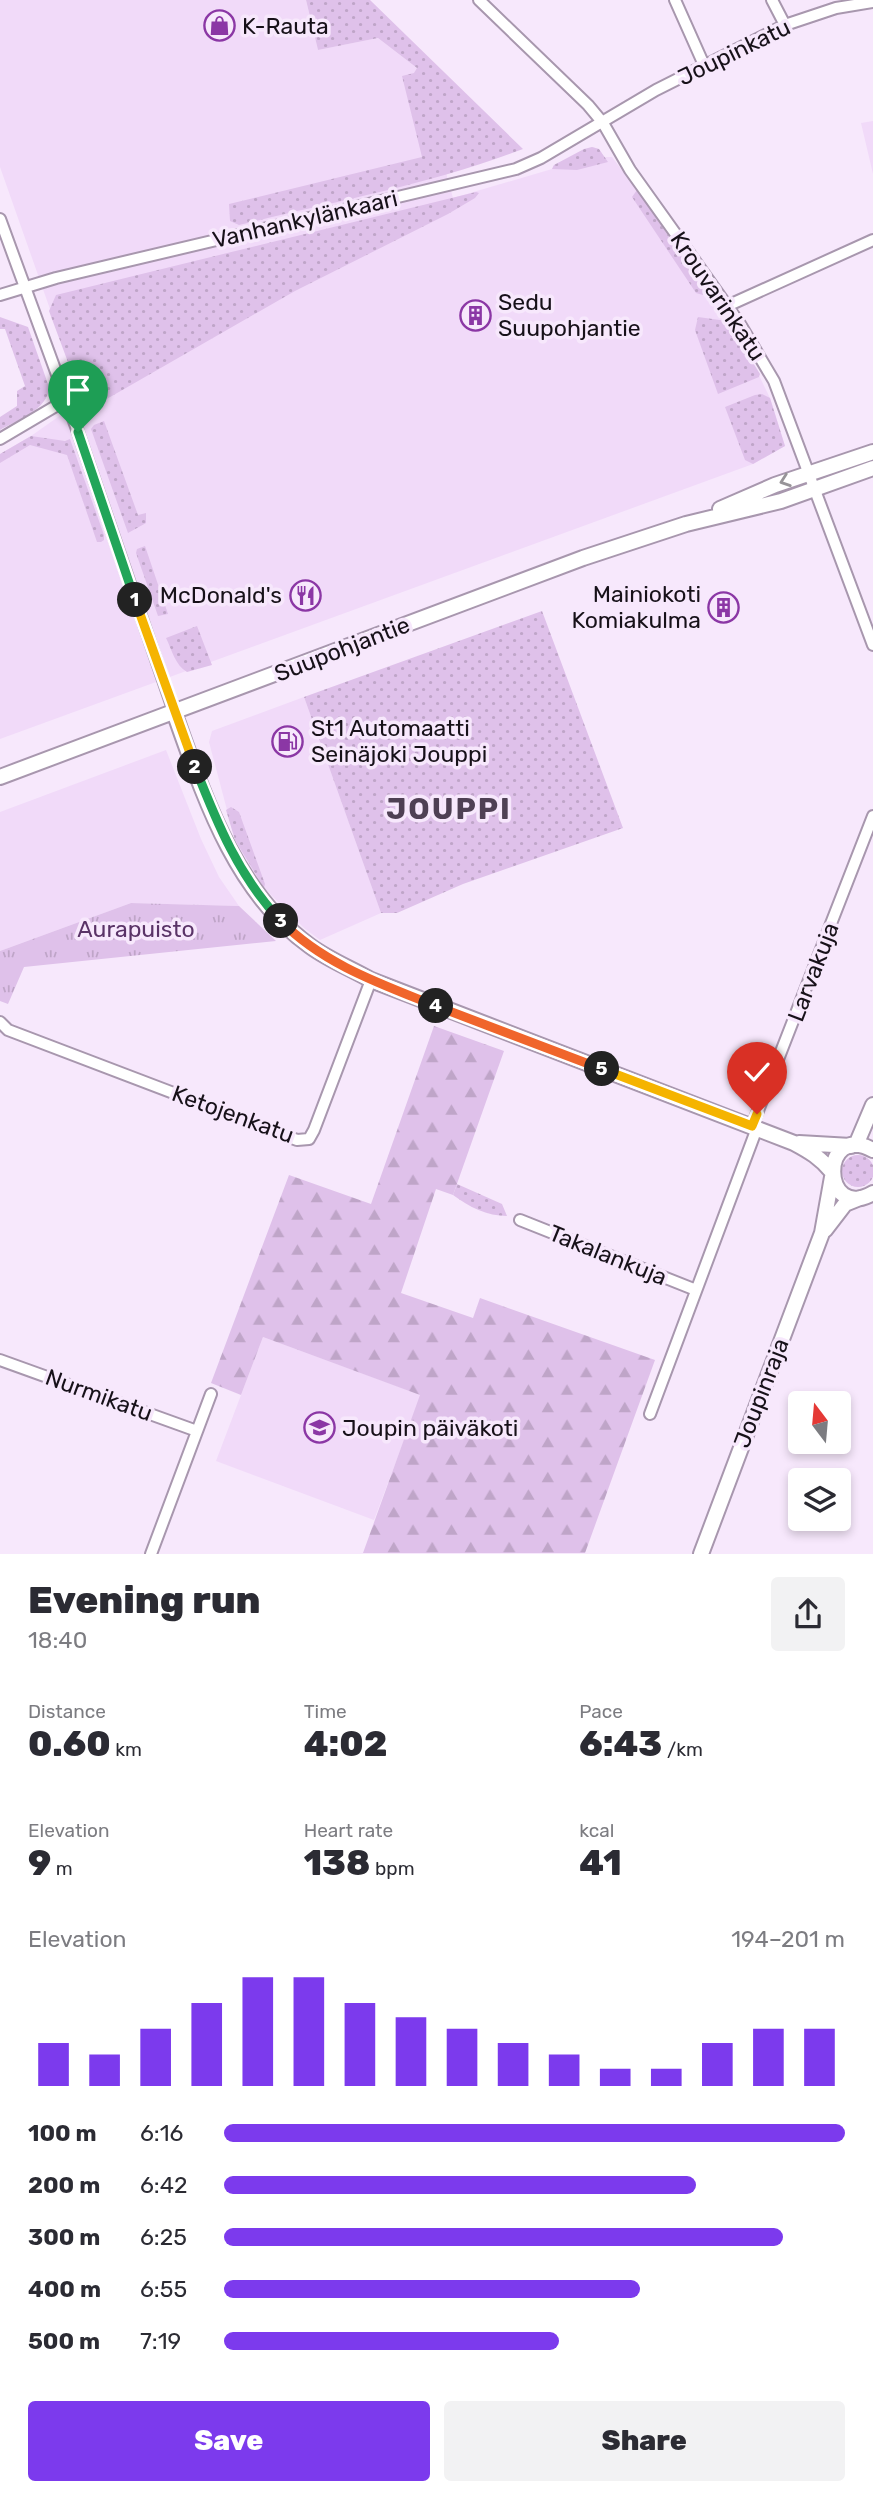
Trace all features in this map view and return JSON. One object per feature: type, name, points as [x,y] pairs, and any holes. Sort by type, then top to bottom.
[{"type":"street","name":"Krouvarinkatu","points":[[479,0],[588,105],[603,123],[630,170],[727,306],[774,381],[873,645]]},
{"type":"street","points":[[675,0],[704,65]]},
{"type":"street","points":[[772,0],[785,25]]},
{"type":"street","name":"Joupinkatu","points":[[603,123],[656,90],[785,25],[836,8],[873,2]]},
{"type":"street","name":"Vanhankylänkaari","points":[[0,295],[56,278],[516,169],[603,123]]},
{"type":"street","points":[[0,219],[174,712],[224,839],[244,876],[264,904],[308,945],[371,980],[794,1143],[824,1161],[839,1190],[845,1195],[869,1195]]},
{"type":"street","points":[[727,306],[873,240]]},
{"type":"street","points":[[0,439],[66,400]]},
{"type":"street","name":"Suupohjantie","points":[[811,481],[873,452]]},
{"type":"street","name":"Suupohjantie","points":[[0,777],[583,558],[686,524],[775,485],[811,481],[873,468]]},
{"type":"street","name":"Larvakuja","points":[[650,1414],[754,1127],[873,816]]},
{"type":"street","name":"Ketojenkatu","points":[[0,1022],[8,1030],[297,1140],[309,1139],[371,980]]},
{"type":"street","points":[[832,1174],[839,1153],[853,1146],[873,1105]]},
{"type":"street","points":[[794,1143],[853,1146],[873,1150]]},
{"type":"street","name":"Joupinraja","points":[[701,1553],[822,1233],[832,1174]]},
{"type":"street","name":"Joupinraja","points":[[822,1233],[845,1204],[869,1195]]},
{"type":"street","name":"Takalankuja","points":[[520,1220],[696,1290]]},
{"type":"street","name":"Nurmikatu","points":[[0,1360],[197,1431]]},
{"type":"street","points":[[151,1553],[211,1394]]},
{"type":"shaded area","points":[[0,0],[306,0],[318,50],[378,38],[417,68],[453,198],[552,169],[554,165],[592,147],[599,149],[604,157],[612,157],[637,190],[746,349],[770,398],[785,446],[753,464],[0,739],[0,454],[82,400],[0,167]]},
{"type":"shaded area","points":[[873,121],[873,174],[861,123]]},
{"type":"shaded area","points":[[304,697],[381,913],[320,940],[264,888],[245,860],[235,840],[209,742],[212,731]]},
{"type":"shaded area","points":[[166,750],[201,839],[219,877],[239,906],[131,903],[0,951],[0,812]]},
{"type":"shaded area","name":"Joupin päiväkoti","points":[[263,1337],[421,1395],[374,1520],[216,1461]]},
{"type":"green space","points":[[306,0],[370,0],[523,149],[382,192],[239,225],[230,221],[229,204],[422,157],[402,76],[414,73],[417,68],[378,38],[318,50]]},
{"type":"green space","points":[[592,147],[599,149],[608,162],[577,170],[552,169],[554,165]]},
{"type":"green space","points":[[637,190],[707,292],[703,295],[696,293],[632,197]]},
{"type":"green space","points":[[479,193],[475,198],[448,214],[295,291],[98,404],[87,408],[82,400],[49,311],[56,295]]},
{"type":"green space","points":[[0,317],[28,327],[49,387],[48,395],[38,408],[0,430],[0,417],[17,406],[17,391],[25,386],[5,329],[0,329]]},
{"type":"green space","points":[[698,317],[727,321],[760,374],[759,377],[718,394],[695,330]]},
{"type":"green space","points":[[762,394],[770,398],[785,446],[753,464],[745,460],[725,407]]},
{"type":"green space","points":[[104,421],[138,515],[146,513],[146,523],[128,533],[91,429]]},
{"type":"green space","points":[[31,436],[65,441],[70,439],[104,540],[97,542],[67,455],[30,445],[0,463],[0,454]]},
{"type":"green space","points":[[145,546],[168,614],[158,616],[136,553],[137,549]]},
{"type":"green space","points":[[542,611],[623,828],[463,884],[397,913],[381,913],[304,697]]},
{"type":"green space","points":[[197,626],[212,665],[187,672],[177,661],[166,638]]},
{"type":"green space","points":[[231,807],[239,812],[265,884],[264,888],[235,840],[226,810]]},
{"type":"green space","name":"Aurapuisto","points":[[131,903],[239,906],[276,941],[24,967],[8,1004],[0,1001],[0,951]]},
{"type":"green space","points":[[434,1026],[504,1051],[453,1195],[436,1189],[401,1293],[473,1318],[480,1298],[655,1360],[585,1553],[363,1553],[420,1395],[263,1337],[241,1395],[211,1383],[289,1175],[371,1204]]},
{"type":"green space","points":[[858,1155],[869,1160],[874,1171],[869,1182],[858,1187],[847,1182],[842,1171],[847,1160]]},
{"type":"green space","points":[[457,1184],[502,1204],[507,1216],[485,1213],[459,1199],[453,1195]]},
{"type":"place","name":"K-Rauta","points":[[219,26]]},
{"type":"place","name":"Sedu Suupohjantie","points":[[475,315]]},
{"type":"place","name":"McDonald's","points":[[305,595]]},
{"type":"place","name":"Mainiokoti Komiakulma","points":[[724,607]]},
{"type":"place","name":"St1 Automaatti Seinäjoki Jouppi","points":[[288,741]]},
{"type":"place","name":"Joupin päiväkoti","points":[[319,1428]]},
{"type":"district","name":"JOUPPI","points":[[449,809]]},
{"type":"route","points":[[78,432],[185,742],[224,839],[244,876],[264,904],[308,945],[371,980],[752,1126],[757,1114]]}]
